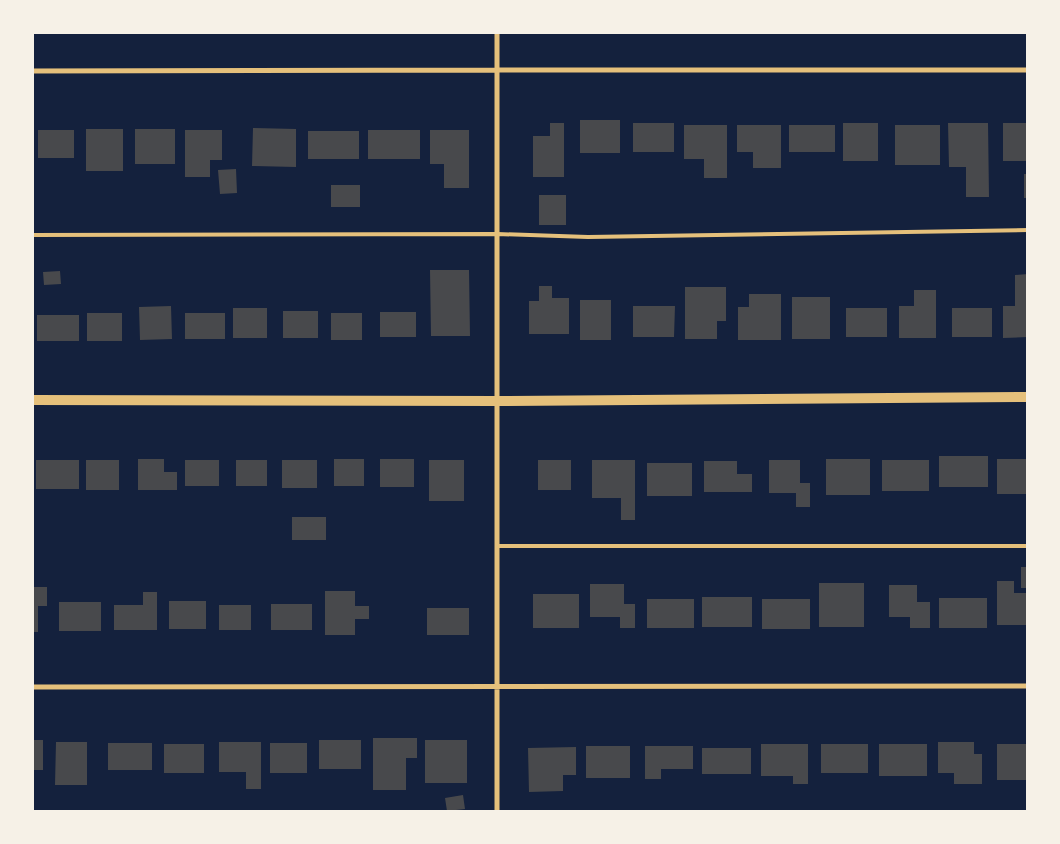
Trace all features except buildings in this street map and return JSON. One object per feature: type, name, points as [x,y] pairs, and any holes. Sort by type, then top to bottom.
[{"type":"main road","points":[[32,400],[497,401],[1028,397]]},
{"type":"street","points":[[497,32],[498,812]]},
{"type":"street","points":[[32,71],[1028,70]]},
{"type":"street","points":[[32,687],[1028,686]]},
{"type":"lane","points":[[32,235],[498,234],[588,237],[1028,230]]},
{"type":"lane","points":[[497,546],[1028,546]]}]
